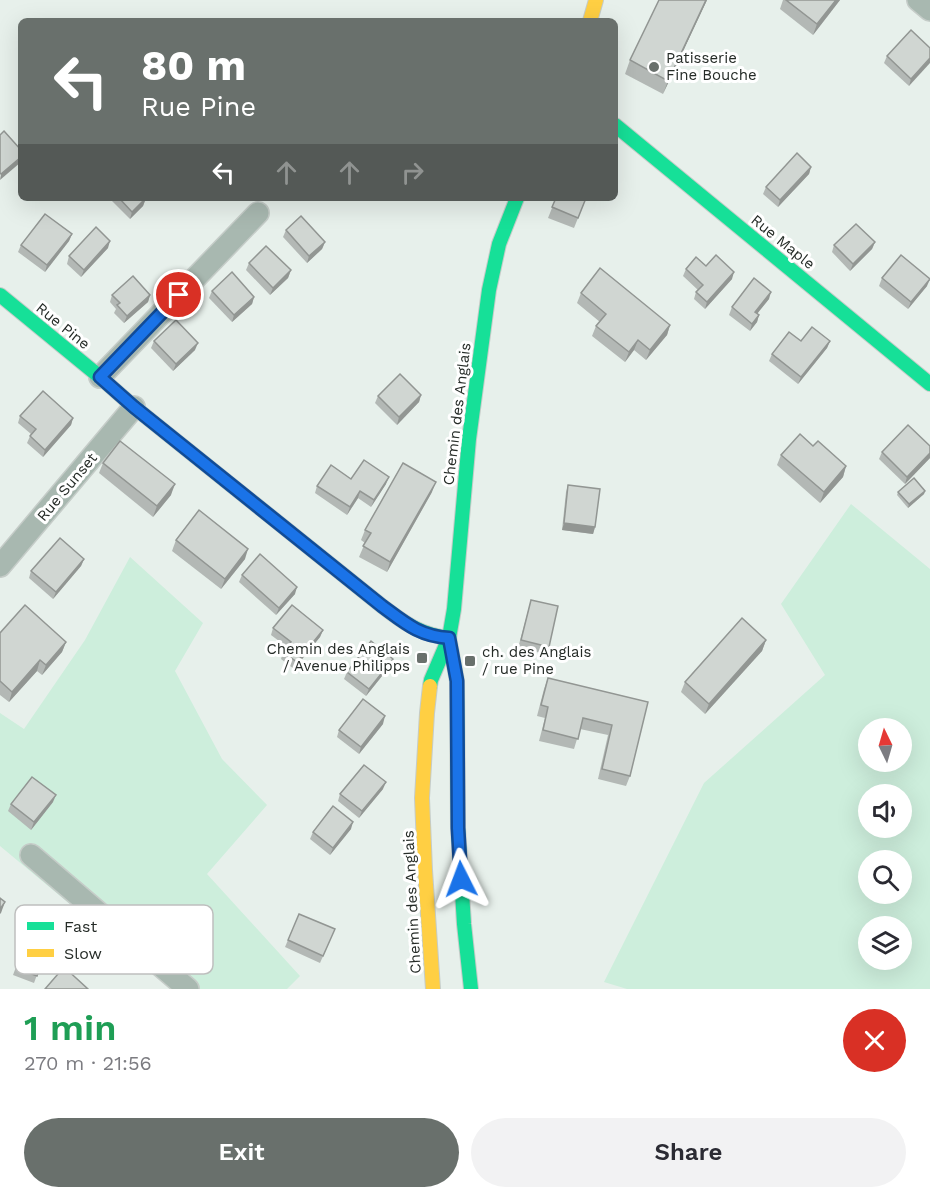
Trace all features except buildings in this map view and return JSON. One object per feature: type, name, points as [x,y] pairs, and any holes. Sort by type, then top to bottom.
[{"type":"street","points":[[591,18],[596,0]]},
{"type":"street","points":[[918,0],[930,10]]},
{"type":"street","name":"Rue Maple","points":[[618,127],[930,384]]},
{"type":"street","name":"Chemin des Anglais","points":[[433,989],[423,798],[423,764],[431,680],[449,638],[454,609],[469,440],[489,290],[499,244],[516,201]]},
{"type":"street","points":[[100,377],[258,213]]},
{"type":"street","name":"Rue Pine","points":[[0,295],[134,407],[400,620],[425,634],[449,638]]},
{"type":"street","name":"Rue Sunset","points":[[0,566],[134,407]]},
{"type":"street","name":"Chemin des Anglais","points":[[449,638],[457,681],[459,838],[464,924],[471,989]]},
{"type":"street","points":[[31,855],[90,905]]},
{"type":"street","points":[[170,974],[188,989]]},
{"type":"green space","points":[[851,504],[930,569],[930,989],[627,989],[604,982],[704,783],[825,675],[781,604]]},
{"type":"green space","points":[[130,557],[203,623],[175,671],[222,759],[267,805],[207,874],[300,976],[287,989],[172,989],[154,974],[213,974],[213,905],[71,905],[0,846],[0,713],[24,729],[85,640]]},
{"type":"traffic: fast","points":[[618,127],[930,384]]},
{"type":"traffic: fast","points":[[430,686],[449,638],[454,609],[469,439],[489,290],[499,244],[516,201]]},
{"type":"traffic: fast","points":[[0,295],[134,407],[382,606],[413,627],[449,638]]},
{"type":"traffic: fast","points":[[449,638],[457,681],[458,828],[471,989]]},
{"type":"traffic: slow","points":[[591,18],[596,0]]},
{"type":"traffic: slow","points":[[430,686],[422,798],[433,989]]},
{"type":"place","name":"Patisserie Fine Bouche","points":[[654,67]]},
{"type":"place","name":"Chemin des Anglais / Avenue Philipps","points":[[422,658]]},
{"type":"place","name":"ch. des Anglais / rue Pine","points":[[470,661]]},
{"type":"route","points":[[179,295],[100,377],[134,407],[400,620],[425,634],[449,638],[457,681],[458,828],[461,879]]}]
